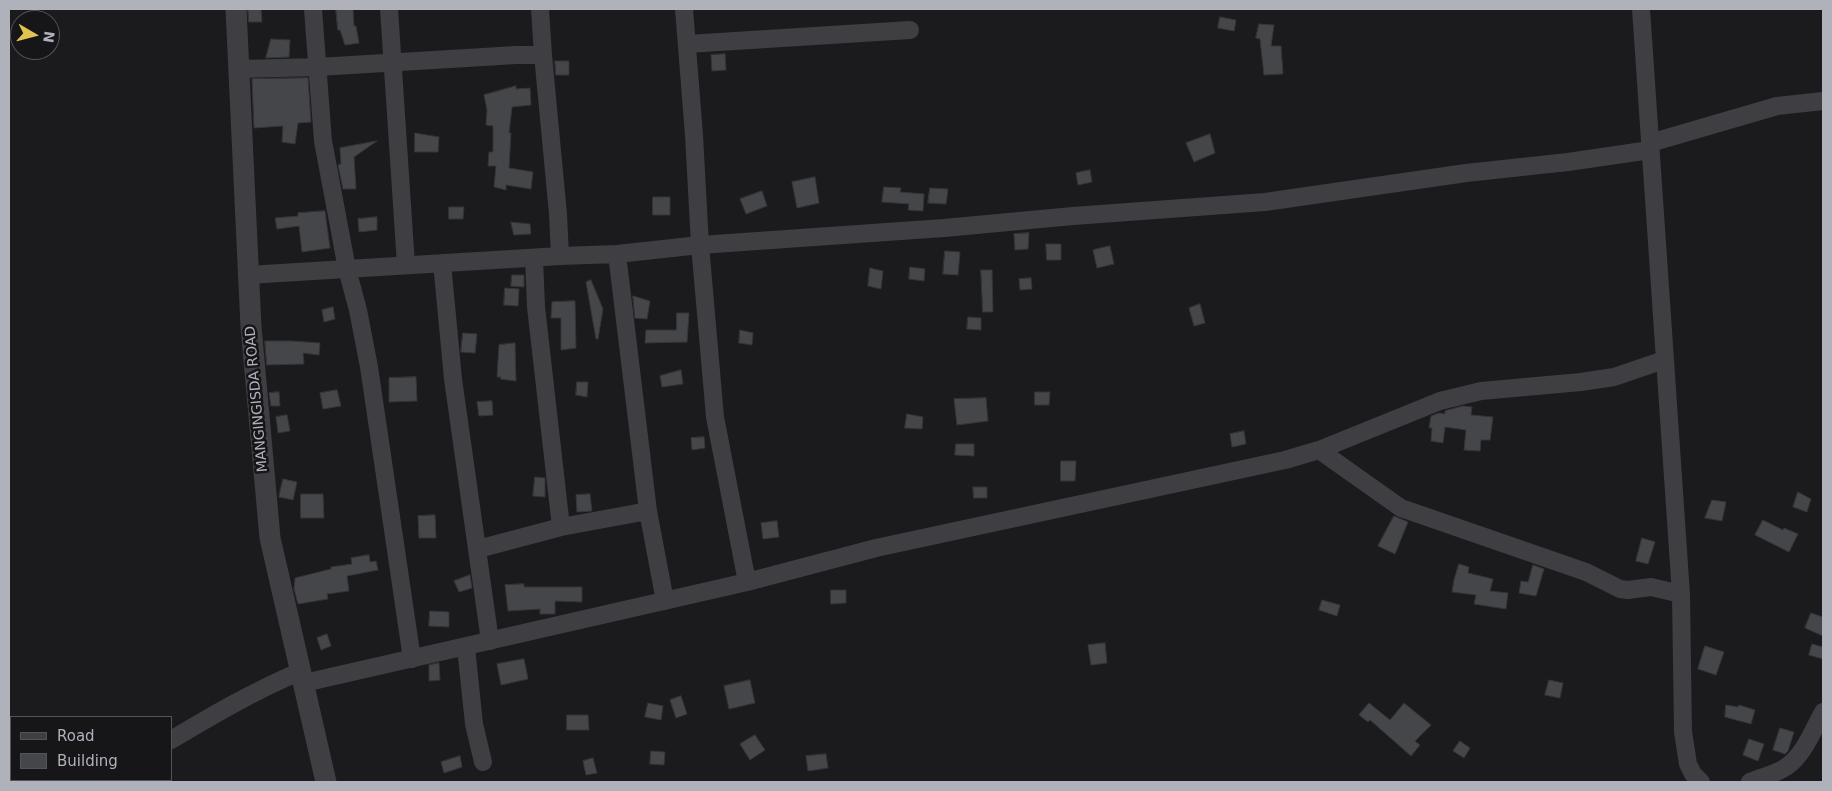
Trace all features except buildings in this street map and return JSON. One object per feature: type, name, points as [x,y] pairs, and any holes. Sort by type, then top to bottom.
[{"type":"street","name":"MANGINGISDA ROAD","points":[[236,9],[248,275],[260,440],[270,538],[326,782]]},
{"type":"street","points":[[313,9],[323,141],[347,268],[358,310],[369,367],[412,659]]},
{"type":"street","points":[[389,9],[406,266]]},
{"type":"street","points":[[540,9],[560,256]]},
{"type":"street","points":[[684,9],[700,244],[715,417],[746,582]]},
{"type":"street","points":[[1641,9],[1681,594],[1683,732],[1685,754],[1693,774],[1701,782]]},
{"type":"street","points":[[687,44],[910,30]]},
{"type":"street","points":[[239,69],[318,67],[543,55]]},
{"type":"street","points":[[248,275],[617,254],[700,244],[944,228],[1073,216],[1265,202],[1466,173],[1568,162],[1650,147],[1778,106],[1823,101]]},
{"type":"street","points":[[617,254],[648,511],[665,601]]},
{"type":"street","points":[[534,258],[536,306],[561,527]]},
{"type":"street","points":[[442,263],[453,379],[490,641]]},
{"type":"street","points":[[172,739],[232,704],[269,685],[412,659],[746,582],[876,548],[1285,460],[1318,450],[1440,401],[1481,391],[1581,382],[1614,377],[1664,360]]},
{"type":"street","points":[[1318,450],[1401,508],[1586,572],[1620,589],[1628,590],[1651,587],[1681,594]]},
{"type":"street","points":[[478,549],[561,527],[648,511]]},
{"type":"street","points":[[466,647],[474,724],[483,762]]},
{"type":"street","points":[[1750,782],[1786,767],[1792,762],[1799,755],[1823,712]]}]
